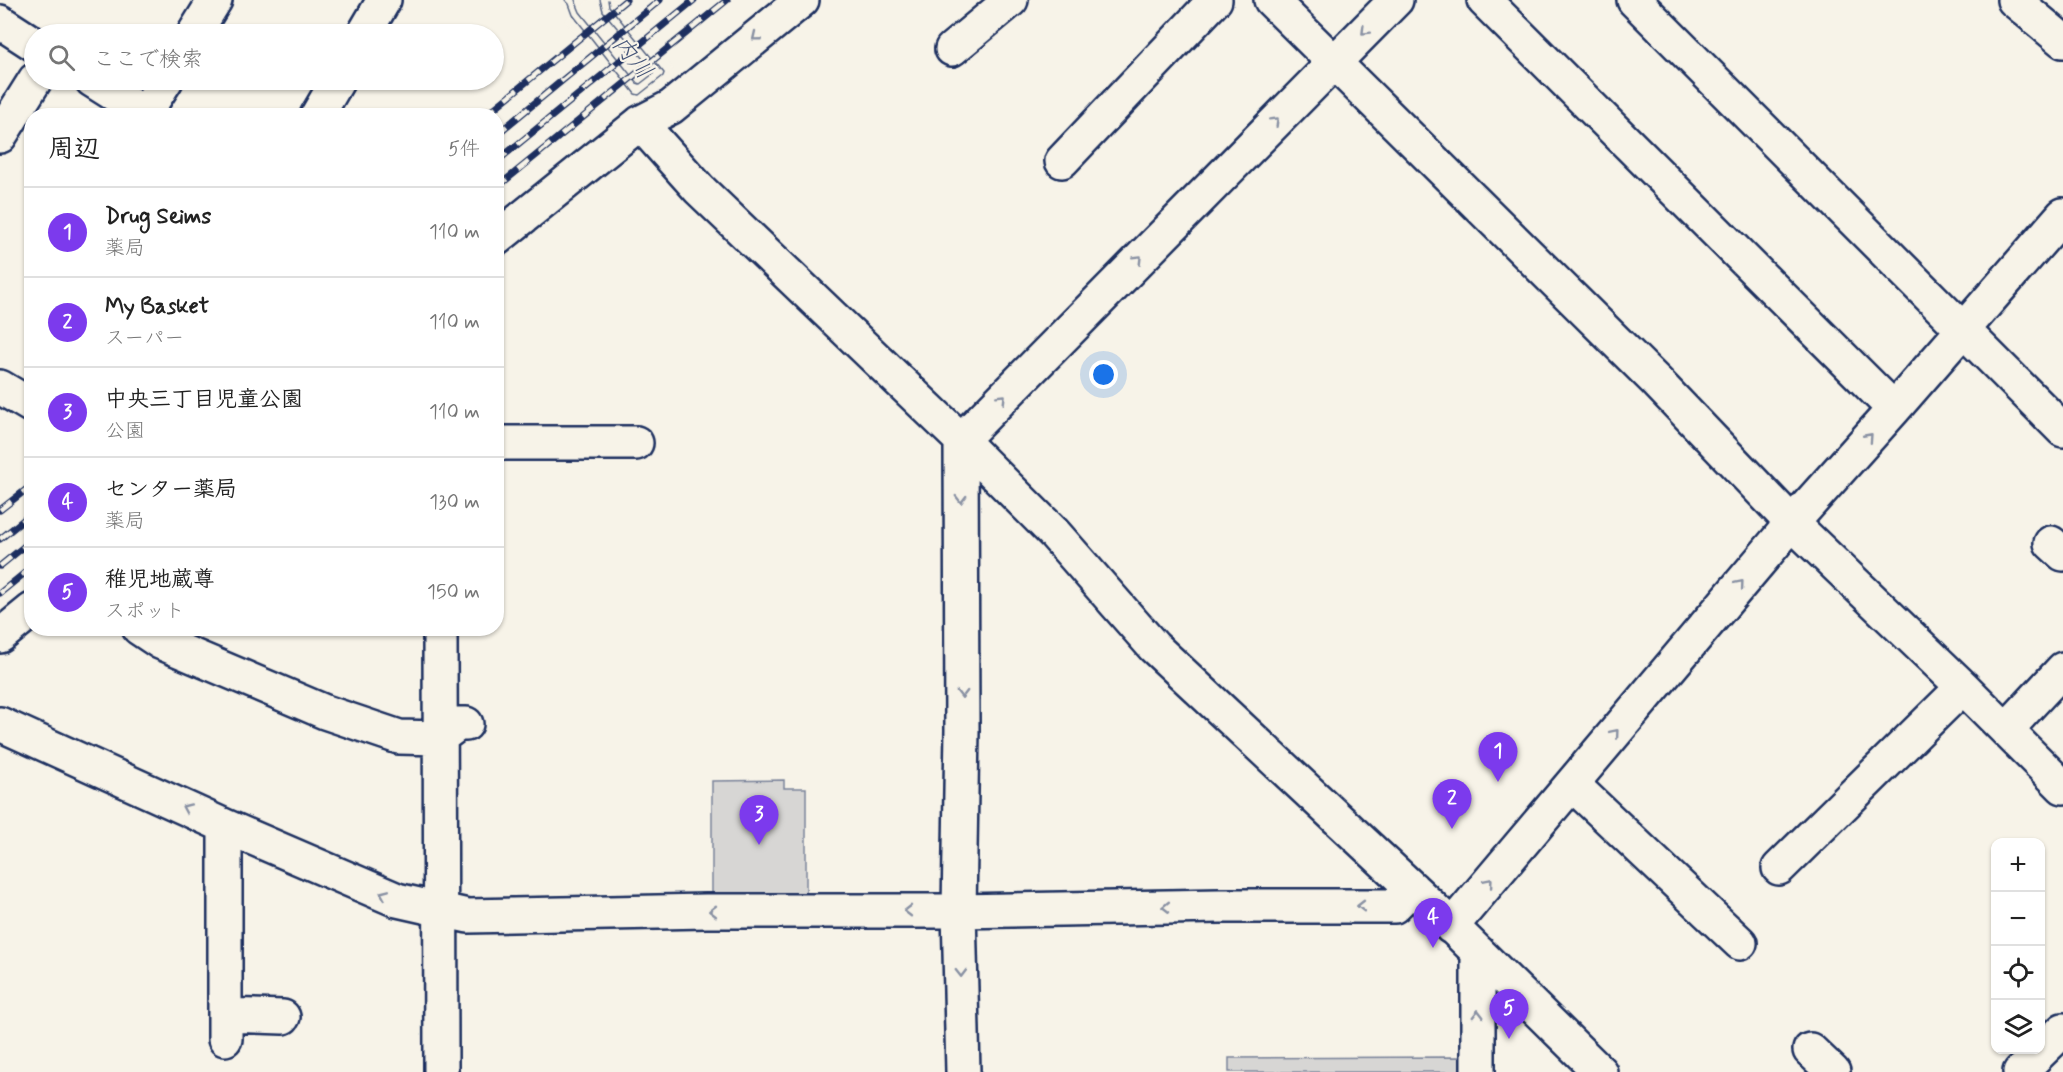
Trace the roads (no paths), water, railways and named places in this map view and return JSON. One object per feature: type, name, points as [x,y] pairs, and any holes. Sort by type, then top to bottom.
[{"type":"street","points":[[200,24],[215,0]]},
{"type":"street","points":[[370,24],[384,0]]},
{"type":"street","points":[[504,233],[640,123],[671,107],[802,0]]},
{"type":"street","points":[[952,50],[1011,0]]},
{"type":"street","points":[[1062,161],[1215,0]]},
{"type":"street","points":[[1271,0],[1648,373],[1792,523],[1963,687],[2063,787]]},
{"type":"street","points":[[963,1072],[959,911],[962,730],[961,440],[1396,0]]},
{"type":"street","points":[[1484,0],[1894,409]]},
{"type":"street","points":[[1634,0],[2063,430]]},
{"type":"street","points":[[2014,0],[2063,40]]},
{"type":"street","points":[[0,22],[24,38]]},
{"type":"street","points":[[0,136],[29,90]]},
{"type":"street","points":[[108,90],[137,108]]},
{"type":"street","points":[[150,108],[160,90]]},
{"type":"street","points":[[322,108],[332,90]]},
{"type":"street","points":[[640,123],[699,189],[961,440],[1054,533],[1154,647],[1357,847],[1412,888],[1599,1072]]},
{"type":"street","points":[[1451,927],[1792,523],[2063,215]]},
{"type":"street","points":[[0,387],[24,401]]},
{"type":"street","points":[[504,443],[636,443]]},
{"type":"street","points":[[0,636],[24,616]]},
{"type":"street","points":[[151,636],[160,642],[325,711],[399,737],[453,731]]},
{"type":"street","points":[[441,636],[453,731],[440,910],[441,1072]]},
{"type":"street","points":[[2006,730],[2063,669]]},
{"type":"street","points":[[1779,868],[1963,687]]},
{"type":"street","points":[[0,724],[225,826],[397,900],[468,915],[716,911],[959,911],[1267,902],[1394,906],[1412,888]]},
{"type":"street","points":[[1572,783],[1740,943]]},
{"type":"street","points":[[225,826],[225,1027],[284,1017]]},
{"type":"street","points":[[1478,952],[1478,1072]]},
{"type":"street","points":[[2020,1072],[2063,1030]]},
{"type":"railway","points":[[495,108],[626,0]]},
{"type":"railway","points":[[504,128],[660,0]]},
{"type":"railway","points":[[504,155],[694,0]]},
{"type":"railway","points":[[504,181],[727,0]]},
{"type":"railway","points":[[0,510],[24,491]]},
{"type":"railway","points":[[0,539],[24,520]]},
{"type":"railway","points":[[0,566],[24,546]]},
{"type":"railway","points":[[0,593],[24,574]]},
{"type":"place","name":"Drug Seims","points":[[1498,782]]},
{"type":"place","name":"My Basket","points":[[1452,829]]},
{"type":"place","name":"中央三丁目児童公園","points":[[759,845]]},
{"type":"place","name":"センター薬局","points":[[1433,948]]},
{"type":"place","name":"稚児地蔵尊","points":[[1509,1039]]},
{"type":"water label","name":"内川","points":[[633,57]]}]
